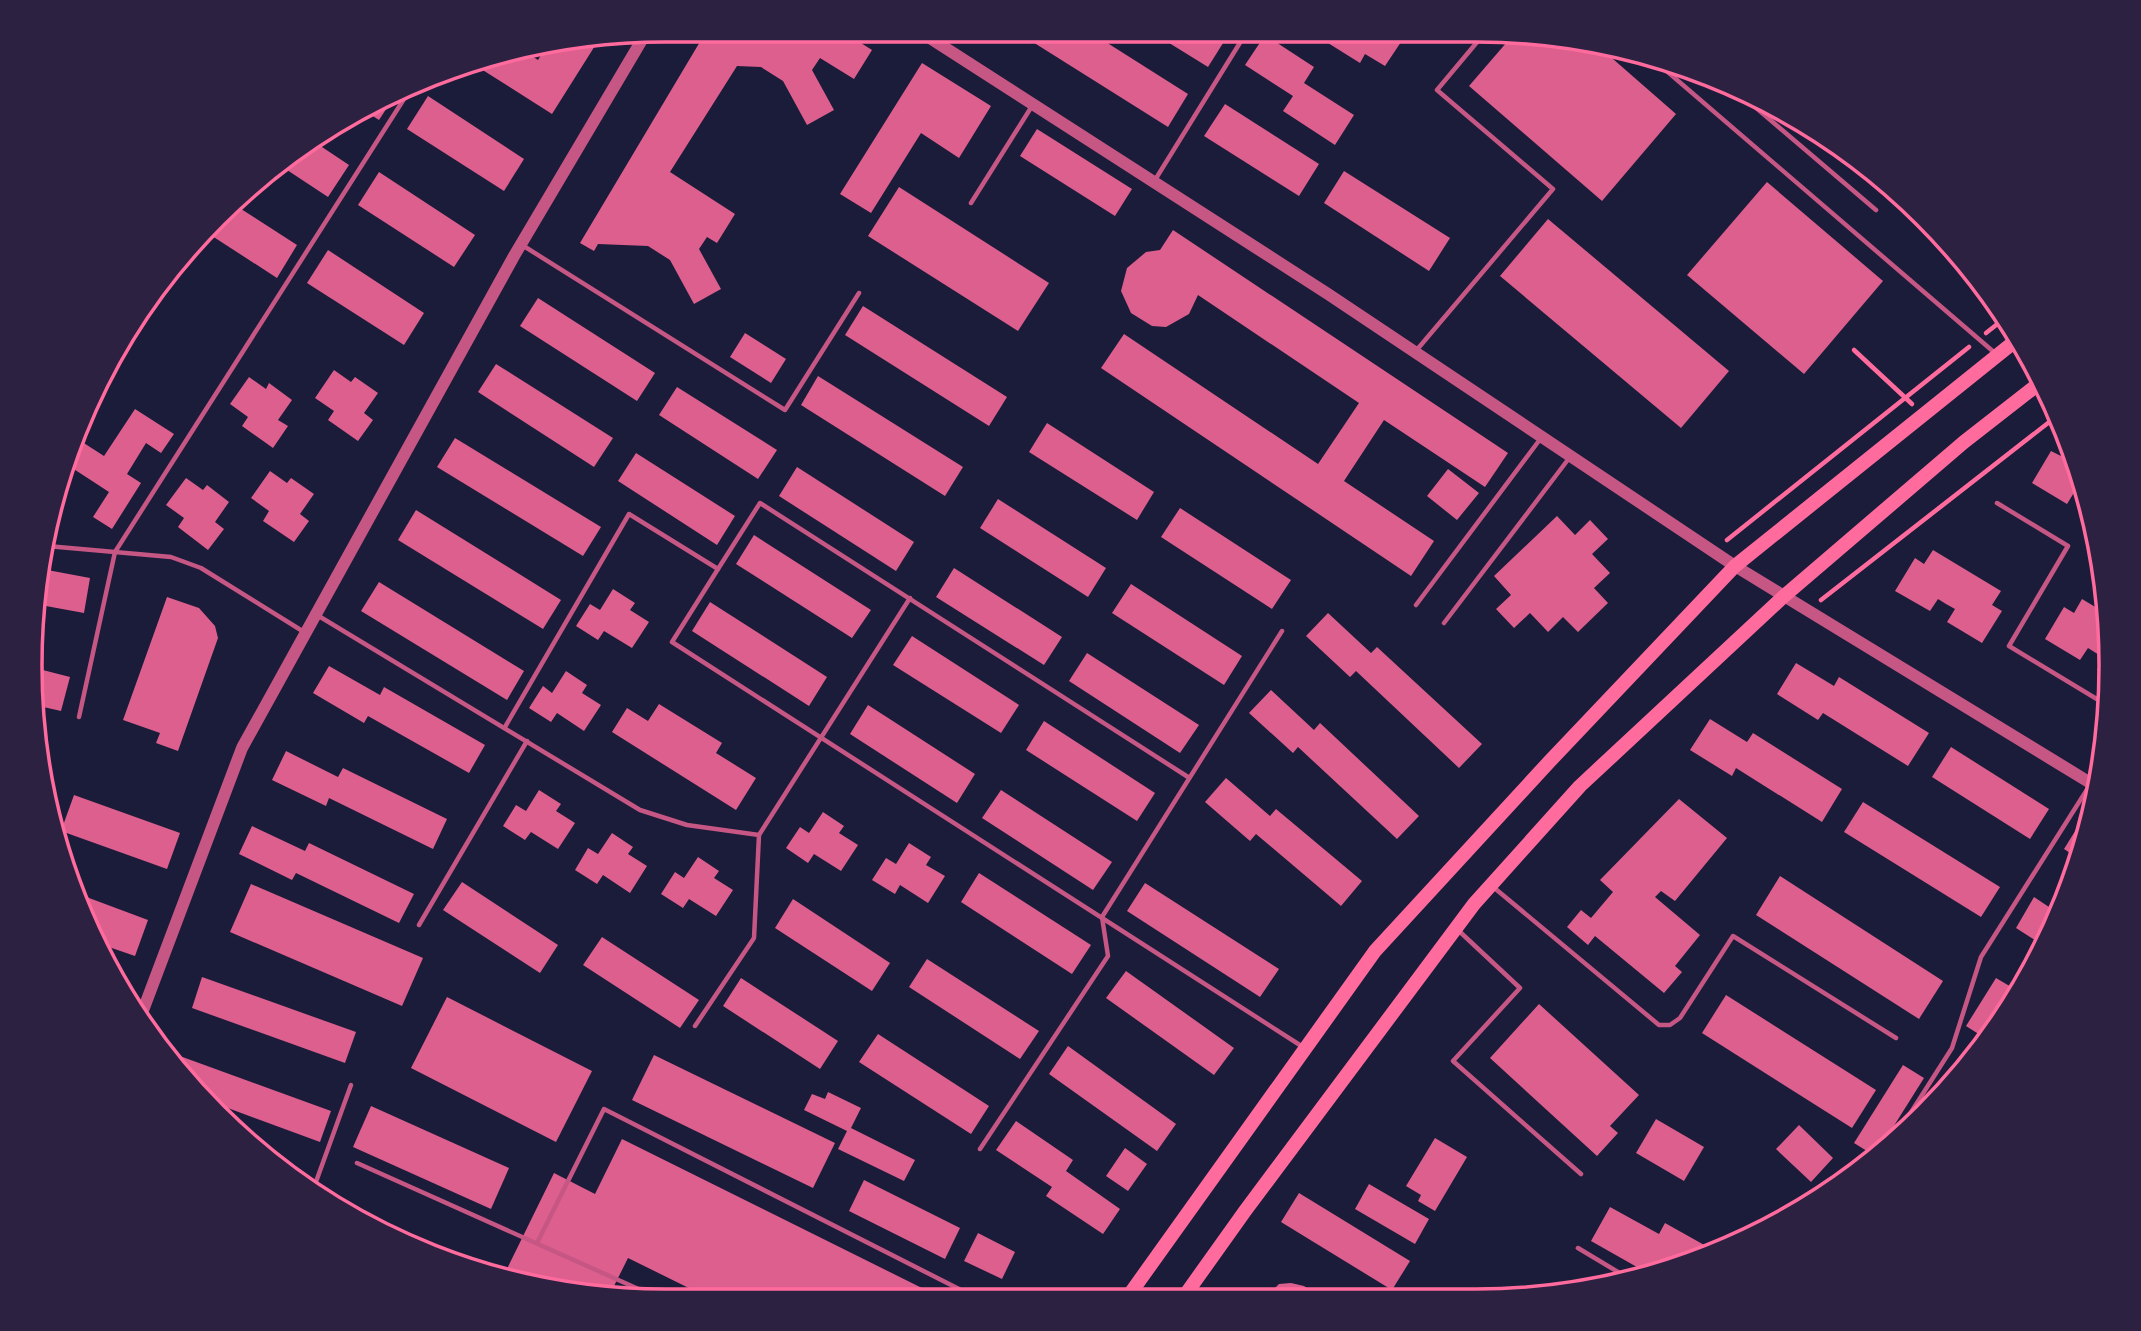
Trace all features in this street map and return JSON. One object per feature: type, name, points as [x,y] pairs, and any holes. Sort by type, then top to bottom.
[{"type":"main road","points":[[1134,1289],[1375,951],[1735,566],[2010,345]]},
{"type":"main road","points":[[1190,1289],[1456,928],[1580,786],[1783,597],[1964,442],[2034,388]]},
{"type":"street","points":[[936,42],[1415,352],[1783,597],[2088,782]]},
{"type":"street","points":[[144,1007],[242,748],[521,244],[640,43]]},
{"type":"lane","points":[[1154,181],[1240,42]]},
{"type":"lane","points":[[1415,352],[1553,189],[1437,90],[1477,42]]},
{"type":"lane","points":[[1669,73],[1998,355]]},
{"type":"lane","points":[[79,717],[114,552],[403,100]]},
{"type":"lane","points":[[971,203],[1033,105]]},
{"type":"lane","points":[[1760,111],[1876,210]]},
{"type":"lane","points":[[521,244],[785,410],[859,293]]},
{"type":"lane","points":[[1416,605],[1542,437]]},
{"type":"lane","points":[[1444,624],[1570,456]]},
{"type":"lane","points":[[1188,777],[760,503],[672,642],[1307,1049]]},
{"type":"lane","points":[[1997,503],[2068,546],[2009,646],[2098,700]]},
{"type":"lane","points":[[505,727],[629,514],[718,569]]},
{"type":"lane","points":[[54,547],[171,557],[201,568],[304,632]]},
{"type":"lane","points":[[695,1026],[754,938],[759,835],[910,598]]},
{"type":"lane","points":[[314,614],[640,810],[687,825],[759,835]]},
{"type":"lane","points":[[980,1149],[1108,956],[1102,917],[1282,631]]},
{"type":"lane","points":[[419,925],[527,741]]},
{"type":"lane","points":[[1913,1108],[1952,1048],[1981,957],[2085,798]]},
{"type":"lane","points":[[1491,885],[1659,1025],[1670,1025],[1680,1018],[1733,936],[1896,1038]]},
{"type":"lane","points":[[1456,928],[1520,988],[1453,1061],[1581,1174]]},
{"type":"lane","points":[[316,1182],[351,1085]]},
{"type":"lane","points":[[537,1243],[604,1109],[959,1289]]},
{"type":"lane","points":[[357,1163],[637,1288]]},
{"type":"lane","points":[[1578,1248],[1618,1272]]},
{"type":"path","points":[[1713,551],[1997,324]]},
{"type":"path","points":[[1854,350],[1922,415]]},
{"type":"path","points":[[1807,611],[2050,422]]},
{"type":"building","points":[[700,42],[859,42],[872,50],[854,79],[820,58],[812,70],[834,110],[807,125],[783,81],[761,67],[737,66],[670,172],[735,214],[717,243],[707,237],[699,249],[721,289],[694,304],[670,260],[648,246],[598,244],[594,251],[580,243]]},
{"type":"building","points":[[1033,42],[1106,42],[1188,94],[1168,127]]},
{"type":"building","points":[[1168,42],[1224,42],[1208,67]]},
{"type":"building","points":[[1260,42],[1276,42],[1314,67],[1304,83],[1354,115],[1335,145],[1283,111],[1293,96],[1245,65]]},
{"type":"building","points":[[1401,42],[1385,66],[1365,54],[1360,63],[1328,43]]},
{"type":"building","points":[[1506,43],[1557,47],[1611,57],[1676,114],[1602,201],[1469,86]]},
{"type":"building","points":[[595,46],[552,114],[482,70],[533,57],[538,60],[541,55]]},
{"type":"building","points":[[922,63],[991,106],[959,158],[921,133],[871,213],[840,194]]},
{"type":"building","points":[[428,96],[524,159],[504,191],[407,129]]},
{"type":"building","points":[[1225,104],[1319,164],[1299,196],[1204,136]]},
{"type":"building","points":[[387,108],[379,120],[372,116]]},
{"type":"building","points":[[1037,129],[1132,189],[1115,216],[1020,156]]},
{"type":"building","points":[[321,146],[349,165],[328,197],[287,170]]},
{"type":"building","points":[[1344,171],[1450,238],[1429,271],[1324,203]]},
{"type":"building","points":[[379,172],[475,235],[454,267],[358,205]]},
{"type":"building","points":[[1767,182],[1883,281],[1804,374],[1687,275]]},
{"type":"building","points":[[899,187],[1049,283],[1018,331],[868,236]]},
{"type":"building","points":[[241,209],[297,245],[277,278],[213,237]]},
{"type":"building","points":[[1548,219],[1729,371],[1681,428],[1500,276]]},
{"type":"building","points":[[1173,230],[1508,453],[1485,487],[1384,420],[1344,481],[1434,541],[1411,576],[1101,368],[1124,334],[1318,464],[1359,403],[1198,295],[1189,314],[1166,327],[1152,326],[1131,313],[1121,291],[1127,268],[1146,252],[1160,250]]},
{"type":"building","points":[[328,250],[424,313],[404,345],[307,283]]},
{"type":"building","points":[[538,298],[655,373],[637,401],[520,326]]},
{"type":"building","points":[[863,306],[1007,397],[989,426],[845,335]]},
{"type":"building","points":[[745,333],[786,359],[771,383],[730,357]]},
{"type":"building","points":[[496,364],[613,438],[594,467],[478,392]]},
{"type":"building","points":[[334,370],[351,382],[355,377],[378,393],[364,413],[373,420],[358,441],[328,420],[334,411],[315,398]]},
{"type":"building","points":[[818,376],[963,467],[945,496],[801,405]]},
{"type":"building","points":[[249,377],[266,389],[269,383],[292,400],[278,420],[288,426],[273,448],[242,426],[248,417],[230,404]]},
{"type":"building","points":[[677,387],[777,450],[758,479],[659,415]]},
{"type":"building","points":[[135,409],[174,434],[161,453],[146,443],[127,474],[141,483],[112,529],[93,517],[109,492],[74,469],[83,443],[104,456]]},
{"type":"building","points":[[1047,423],[1154,492],[1137,520],[1029,452]]},
{"type":"building","points":[[455,438],[601,527],[583,556],[437,467]]},
{"type":"building","points":[[2051,451],[2061,456],[2074,492],[2067,504],[2032,483]]},
{"type":"building","points":[[636,453],[735,516],[717,545],[618,481]]},
{"type":"building","points":[[797,467],[914,542],[896,571],[779,496]]},
{"type":"building","points":[[1448,469],[1479,493],[1457,520],[1427,496]]},
{"type":"building","points":[[270,471],[287,483],[291,478],[314,494],[300,514],[309,521],[294,542],[263,521],[269,511],[251,498]]},
{"type":"building","points":[[186,478],[203,490],[207,485],[229,502],[215,522],[224,529],[208,550],[178,527],[184,518],[166,505]]},
{"type":"building","points":[[998,499],[1106,568],[1088,597],[980,528]]},
{"type":"building","points":[[1180,508],[1291,580],[1272,609],[1161,537]]},
{"type":"building","points":[[416,510],[561,600],[543,629],[398,540]]},
{"type":"building","points":[[1557,516],[1575,535],[1590,520],[1608,539],[1592,554],[1610,573],[1594,588],[1608,603],[1578,632],[1563,617],[1548,632],[1530,613],[1514,628],[1496,609],[1511,595],[1494,576]]},
{"type":"building","points":[[754,535],[871,610],[852,638],[736,564]]},
{"type":"building","points":[[1933,550],[2001,591],[1992,605],[2002,611],[1982,643],[1947,622],[1955,609],[1938,599],[1930,611],[1895,591],[1915,558],[1924,564]]},
{"type":"building","points":[[954,568],[1062,637],[1044,665],[936,597]]},
{"type":"building","points":[[49,570],[90,578],[84,613],[45,606]]},
{"type":"building","points":[[379,582],[524,671],[507,700],[361,611]]},
{"type":"building","points":[[1131,584],[1242,656],[1224,685],[1112,613]]},
{"type":"building","points":[[613,589],[635,603],[630,610],[649,622],[632,648],[604,631],[598,640],[576,626],[590,604],[600,610]]},
{"type":"building","points":[[167,597],[199,608],[215,626],[218,638],[178,751],[156,743],[160,733],[123,720]]},
{"type":"building","points":[[2082,599],[2096,608],[2099,655],[2088,648],[2080,660],[2045,639],[2064,607],[2074,613]]},
{"type":"building","points":[[710,602],[827,677],[809,706],[692,631]]},
{"type":"building","points":[[1328,613],[1371,653],[1377,647],[1482,744],[1459,768],[1356,671],[1350,677],[1306,636]]},
{"type":"building","points":[[912,636],[1019,705],[1001,733],[893,665]]},
{"type":"building","points":[[1087,653],[1199,725],[1180,753],[1069,681]]},
{"type":"building","points":[[1796,663],[1834,686],[1839,677],[1929,733],[1908,766],[1823,713],[1818,720],[1777,694]]},
{"type":"building","points":[[329,666],[380,695],[384,687],[485,745],[469,773],[368,716],[364,723],[313,693]]},
{"type":"building","points":[[42,670],[70,677],[61,711],[43,707]]},
{"type":"building","points":[[566,671],[587,685],[582,693],[601,705],[584,731],[557,713],[551,722],[529,708],[543,686],[552,693]]},
{"type":"building","points":[[1271,690],[1314,730],[1320,723],[1419,816],[1397,839],[1298,747],[1293,753],[1249,713]]},
{"type":"building","points":[[659,704],[722,743],[716,753],[756,778],[736,810],[612,732],[627,708],[648,721]]},
{"type":"building","points":[[868,705],[975,774],[957,803],[850,734]]},
{"type":"building","points":[[1710,719],[1747,742],[1753,733],[1842,789],[1822,822],[1736,768],[1732,776],[1690,750]]},
{"type":"building","points":[[1044,721],[1155,793],[1137,821],[1026,750]]},
{"type":"building","points":[[1951,747],[2049,809],[2030,839],[1932,777]]},
{"type":"building","points":[[286,751],[338,777],[343,768],[447,819],[433,849],[329,798],[326,806],[272,780]]},
{"type":"building","points":[[1226,778],[1270,816],[1276,809],[1362,881],[1341,906],[1256,834],[1250,841],[1205,802]]},
{"type":"building","points":[[539,790],[561,804],[556,811],[575,823],[558,849],[531,832],[525,840],[503,826],[516,805],[526,811]]},
{"type":"building","points":[[1001,790],[1112,862],[1093,890],[982,818]]},
{"type":"building","points":[[74,795],[180,833],[167,869],[65,832],[63,826]]},
{"type":"building","points":[[1679,799],[1727,838],[1675,901],[1661,891],[1655,897],[1700,935],[1675,966],[1682,972],[1664,993],[1595,936],[1588,945],[1567,927],[1581,910],[1591,918],[1613,892],[1600,880]]},
{"type":"building","points":[[1863,802],[2000,887],[1981,917],[1844,832]]},
{"type":"building","points":[[823,812],[844,826],[839,833],[858,845],[841,871],[814,854],[808,863],[786,848],[800,827],[809,833]]},
{"type":"building","points":[[252,826],[305,851],[309,843],[414,894],[399,923],[296,873],[292,880],[239,854]]},
{"type":"building","points":[[2078,826],[2070,853],[2064,849]]},
{"type":"building","points":[[612,833],[633,847],[628,854],[647,866],[630,893],[603,875],[597,884],[575,870],[588,848],[598,854]]},
{"type":"building","points":[[909,843],[931,857],[926,865],[945,876],[928,903],[900,885],[895,894],[872,880],[886,858],[896,864]]},
{"type":"building","points":[[698,857],[719,871],[714,878],[733,890],[716,916],[689,899],[683,908],[661,894],[675,872],[684,878]]},
{"type":"building","points":[[979,873],[1091,945],[1072,974],[961,902]]},
{"type":"building","points":[[1780,876],[1943,981],[1919,1019],[1756,915]]},
{"type":"building","points":[[462,882],[558,945],[540,973],[443,910]]},
{"type":"building","points":[[1145,883],[1279,969],[1260,997],[1127,911]]},
{"type":"building","points":[[251,884],[423,958],[402,1006],[230,932]]},
{"type":"building","points":[[86,897],[148,920],[135,956],[109,947]]},
{"type":"building","points":[[2034,897],[2050,908],[2035,940],[2016,928]]},
{"type":"building","points":[[793,899],[890,963],[872,991],[775,928]]},
{"type":"building","points":[[602,937],[699,1000],[680,1028],[583,965]]},
{"type":"building","points":[[927,959],[1039,1031],[1020,1059],[909,987]]},
{"type":"building","points":[[1126,971],[1234,1048],[1214,1075],[1106,998]]},
{"type":"building","points":[[202,977],[356,1032],[345,1063],[192,1008]]},
{"type":"building","points":[[741,978],[838,1041],[820,1069],[723,1006]]},
{"type":"building","points":[[1996,978],[2010,986],[1978,1034],[1966,1026]]},
{"type":"building","points":[[1726,995],[1876,1090],[1852,1128],[1702,1033]]},
{"type":"building","points":[[447,997],[592,1071],[556,1142],[411,1068]]},
{"type":"building","points":[[1539,1004],[1639,1095],[1610,1126],[1618,1133],[1597,1156],[1490,1058]]},
{"type":"building","points":[[878,1034],[989,1106],[971,1134],[859,1062]]},
{"type":"building","points":[[1068,1046],[1176,1124],[1157,1151],[1049,1074]]},
{"type":"building","points":[[654,1055],[835,1143],[813,1188],[632,1100]]},
{"type":"building","points":[[180,1056],[331,1111],[320,1142],[227,1108]]},
{"type":"building","points":[[1903,1065],[1924,1078],[1887,1134],[1866,1151],[1854,1143]]},
{"type":"building","points":[[828,1092],[861,1108],[851,1128],[915,1160],[904,1181],[838,1149],[847,1131],[804,1110],[812,1094],[825,1099]]},
{"type":"building","points":[[371,1106],[509,1168],[491,1209],[353,1147]]},
{"type":"building","points":[[1656,1119],[1704,1147],[1684,1181],[1636,1153]]},
{"type":"building","points":[[1016,1121],[1073,1160],[1066,1171],[1120,1209],[1103,1234],[1046,1196],[1052,1187],[996,1150]]},
{"type":"building","points":[[1799,1125],[1833,1158],[1811,1182],[1776,1149]]},
{"type":"building","points":[[1435,1138],[1467,1157],[1435,1211],[1418,1201],[1421,1195],[1406,1186]]},
{"type":"building","points":[[622,1139],[924,1289],[691,1289],[628,1258],[614,1287],[584,1284],[507,1269],[554,1173],[595,1194]]},
{"type":"building","points":[[1125,1148],[1147,1164],[1128,1191],[1106,1176]]},
{"type":"building","points":[[864,1180],[960,1228],[945,1259],[849,1211]]},
{"type":"building","points":[[1369,1184],[1429,1219],[1415,1244],[1355,1209]]},
{"type":"building","points":[[1299,1193],[1410,1261],[1390,1289],[1281,1222]]},
{"type":"building","points":[[1610,1207],[1659,1234],[1665,1223],[1705,1245],[1638,1268],[1591,1241]]},
{"type":"building","points":[[978,1233],[1015,1252],[1002,1279],[964,1261]]},
{"type":"building","points":[[1291,1283],[1308,1289],[1274,1289],[1279,1284]]}]
